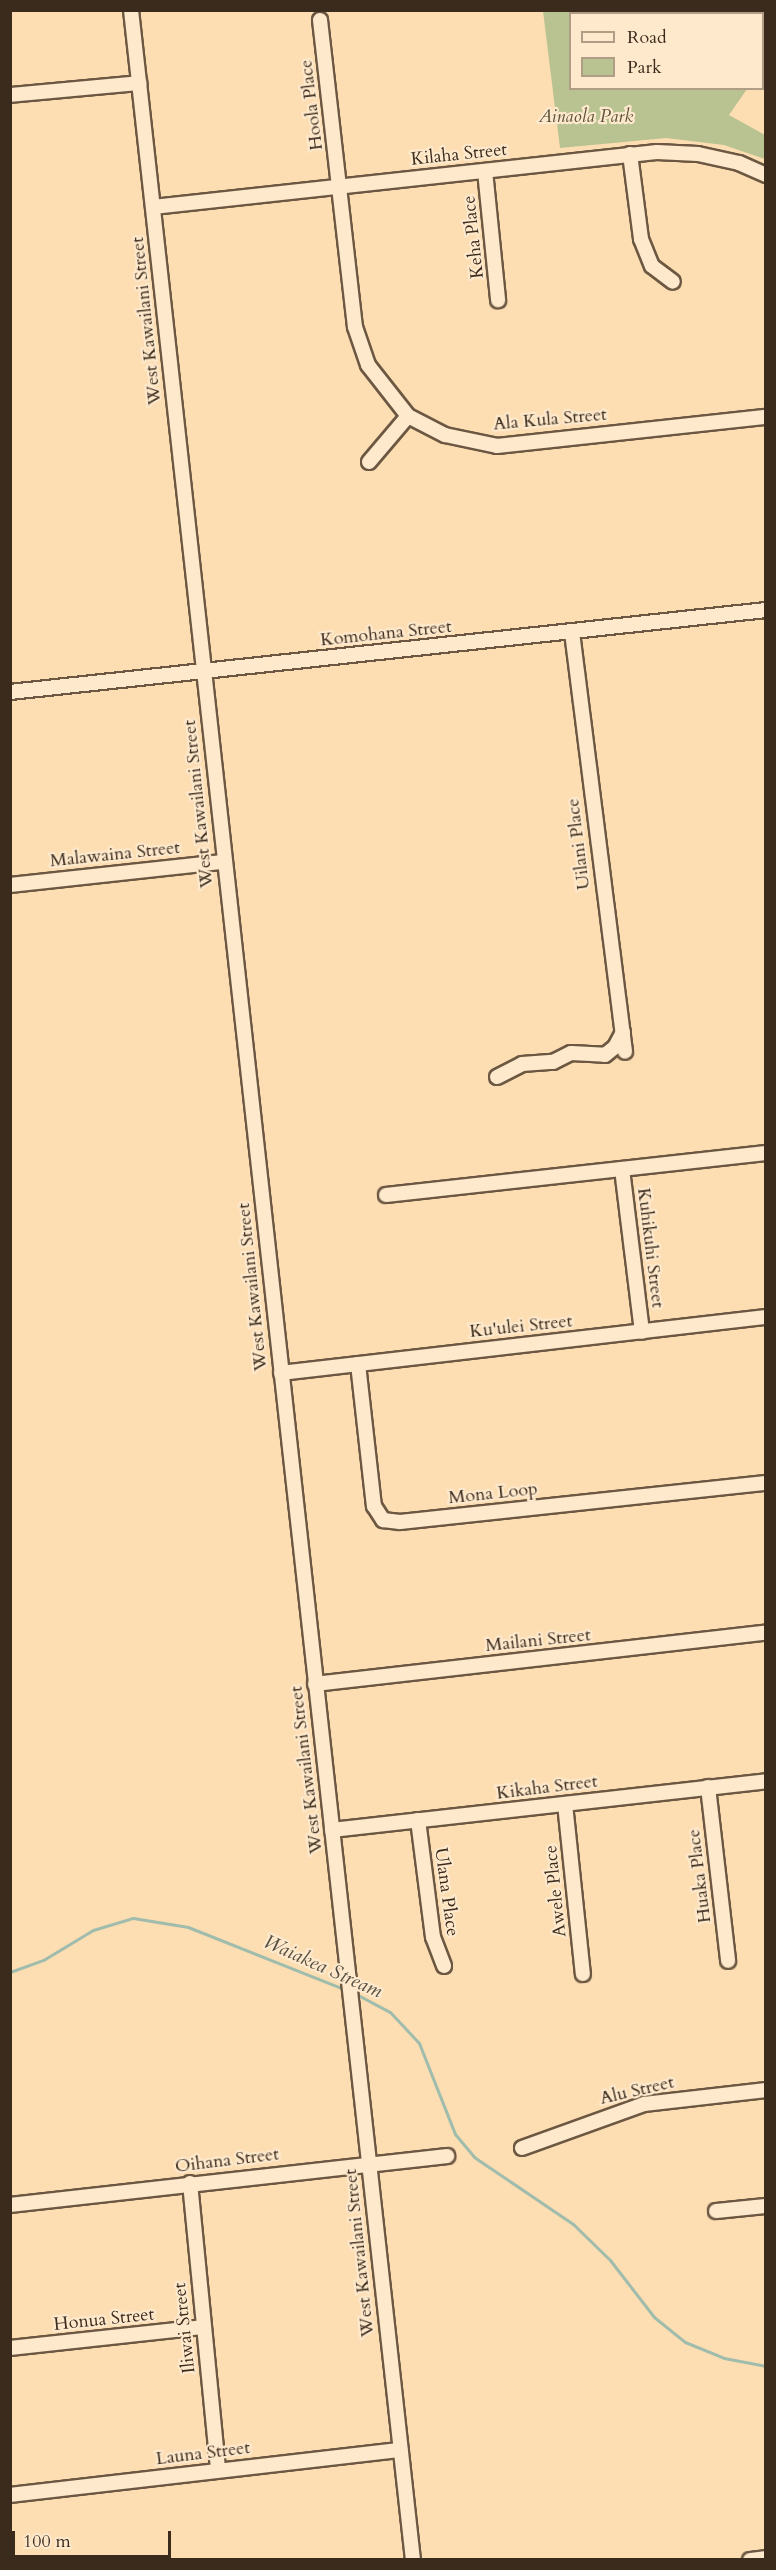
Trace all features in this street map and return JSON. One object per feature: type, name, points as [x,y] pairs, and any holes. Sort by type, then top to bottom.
[{"type":"street","name":"West Kawailani Street","points":[[131,10],[223,861],[413,2559]]},
{"type":"street","name":"Hoola Place","points":[[320,20],[340,186]]},
{"type":"street","points":[[10,95],[139,83]]},
{"type":"street","points":[[630,154],[641,239],[652,266],[673,282]]},
{"type":"street","name":"Kilaha Street","points":[[153,207],[630,154],[698,154],[739,163],[765,175]]},
{"type":"street","name":"Keha Place","points":[[485,171],[498,300]]},
{"type":"street","name":"Ala Kula Street","points":[[340,186],[355,327],[368,365],[408,416],[445,435],[497,446],[765,417]]},
{"type":"street","points":[[369,462],[408,416]]},
{"type":"street","name":"Komohana Street","points":[[10,692],[765,610]]},
{"type":"street","name":"Uilani Place","points":[[572,632],[625,1052]]},
{"type":"street","name":"Malawaina Street","points":[[10,885],[223,861]]},
{"type":"street","points":[[497,1077],[522,1064],[553,1062],[572,1053],[605,1055],[615,1047],[623,1032]]},
{"type":"street","points":[[386,1195],[765,1153]]},
{"type":"street","name":"Kuhikuhi Street","points":[[622,1169],[642,1332]]},
{"type":"street","name":"Ku'ulei Street","points":[[280,1372],[765,1317]]},
{"type":"street","name":"Mona Loop","points":[[358,1364],[374,1506],[383,1520],[400,1522],[765,1483]]},
{"type":"street","name":"Mailani Street","points":[[315,1684],[765,1633]]},
{"type":"street","name":"Kikaha Street","points":[[332,1830],[765,1781]]},
{"type":"street","name":"Huaka Place","points":[[708,1787],[728,1961]]},
{"type":"street","name":"Awele Place","points":[[565,1804],[583,1974]]},
{"type":"street","name":"Ulana Place","points":[[418,1821],[433,1938],[444,1966]]},
{"type":"street","name":"Alu Street","points":[[522,2148],[644,2104],[765,2090]]},
{"type":"street","name":"Oihana Street","points":[[10,2205],[368,2163],[447,2156]]},
{"type":"street","name":"Iliwai Street","points":[[190,2183],[202,2327],[218,2470]]},
{"type":"street","points":[[716,2211],[765,2206]]},
{"type":"street","name":"Honua Street","points":[[10,2348],[202,2327]]},
{"type":"street","name":"Launa Street","points":[[10,2495],[400,2450]]},
{"type":"street","points":[[750,2559],[765,2558]]},
{"type":"green space","name":"Ainaola Park","points":[[543,11],[765,11],[764,40],[764,12],[569,12],[569,90],[746,90],[729,115],[765,135],[765,159],[724,145],[666,138],[560,148]]},
{"type":"waterway","name":"Waiakea Stream","points":[[10,1972],[45,1959],[93,1930],[133,1918],[188,1927],[344,1989]]},
{"type":"waterway","name":"Waiakea Stream","points":[[356,1994],[390,2012],[419,2043],[455,2134],[474,2157],[573,2224],[610,2260],[654,2317],[685,2342],[724,2358],[766,2366]]}]
